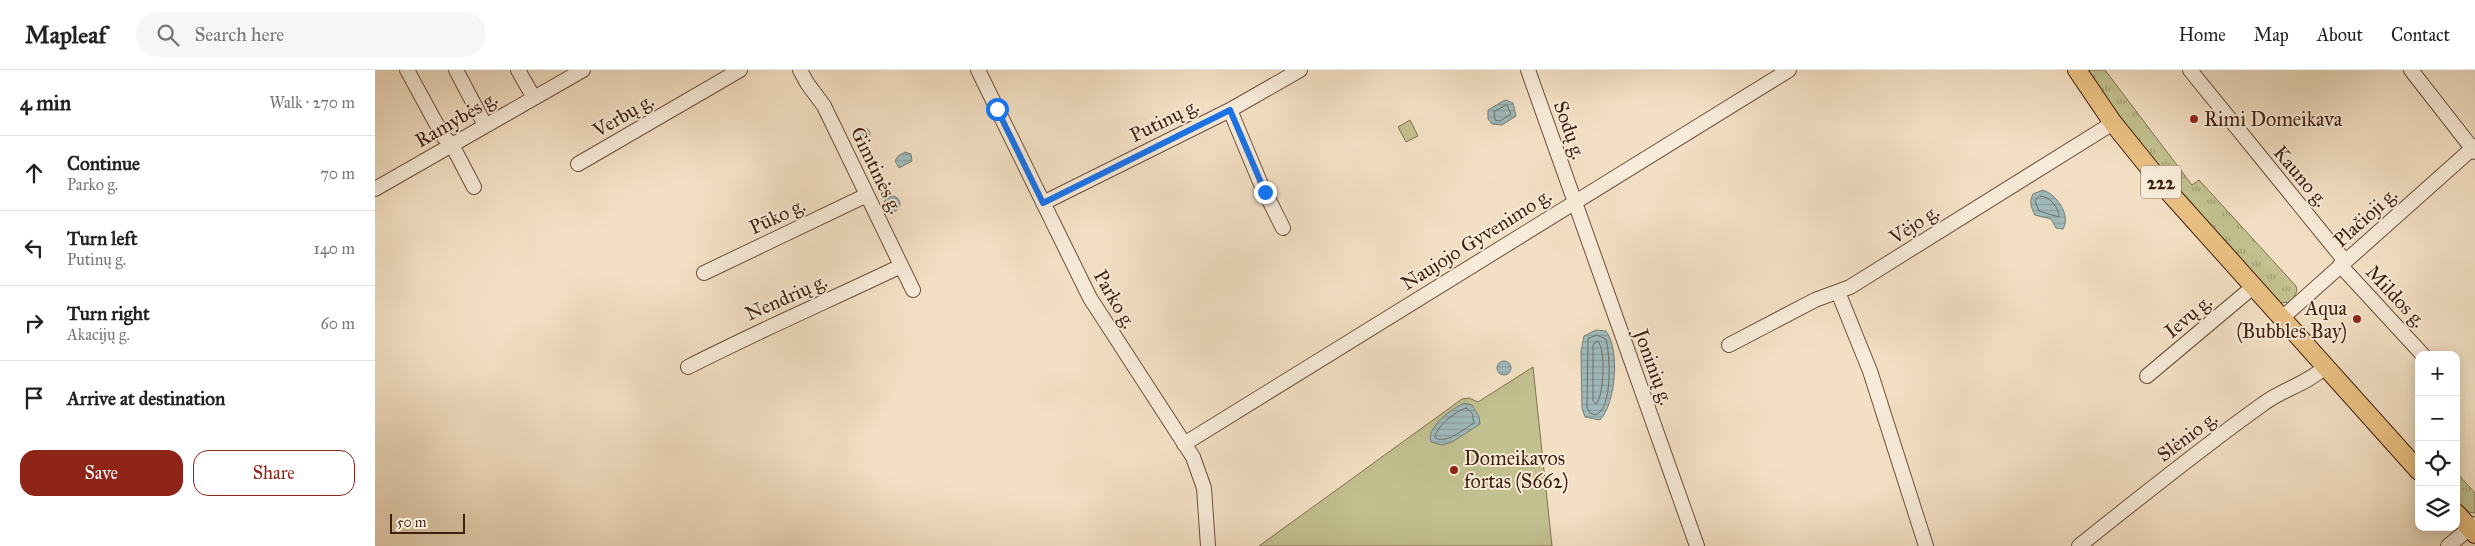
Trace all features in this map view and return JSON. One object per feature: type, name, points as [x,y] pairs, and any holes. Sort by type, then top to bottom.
[{"type":"main road","name":"222","points":[[2077,70],[2113,123],[2168,191],[2415,467]]},
{"type":"main road","points":[[2460,518],[2473,529]]},
{"type":"street","points":[[407,70],[443,136],[452,144],[474,187]]},
{"type":"street","points":[[456,70],[485,125]]},
{"type":"street","points":[[518,70],[534,98]]},
{"type":"street","name":"Ramybės g.","points":[[375,189],[583,70]]},
{"type":"street","name":"Verbų g.","points":[[578,164],[740,70]]},
{"type":"street","name":"Gimtinės g.","points":[[801,70],[807,84],[824,106],[913,290]]},
{"type":"street","name":"Parko g.","points":[[978,70],[1102,319],[1184,444],[1202,481],[1206,506],[1207,546]]},
{"type":"street","name":"Putinų g.","points":[[1043,203],[1230,110],[1300,70]]},
{"type":"street","name":"Sodų g.","points":[[1528,70],[1573,202]]},
{"type":"street","name":"Naujojo Gyvenimo g.","points":[[1184,444],[1789,70]]},
{"type":"street","name":"Kauno g.","points":[[2190,70],[2343,263]]},
{"type":"street","points":[[2411,70],[2474,148]]},
{"type":"street","points":[[1230,110],[1260,182],[1283,228]]},
{"type":"street","name":"Vėjo g.","points":[[1729,345],[1815,300],[1838,292],[1873,273],[2113,123]]},
{"type":"street","name":"Plačioji g.","points":[[2282,318],[2474,148]]},
{"type":"street","name":"Pūko g.","points":[[704,273],[867,195]]},
{"type":"street","name":"Joninių g.","points":[[1573,202],[1697,546]]},
{"type":"street","name":"Mildos g.","points":[[2343,263],[2420,351]]},
{"type":"street","name":"Nendrių g.","points":[[688,367],[753,333],[901,266]]},
{"type":"street","name":"Ievų g.","points":[[2147,376],[2253,287]]},
{"type":"street","points":[[1838,292],[1870,372],[1926,546]]},
{"type":"street","name":"Slėnio g.","points":[[2079,546],[2195,454],[2262,404],[2313,378],[2325,367]]},
{"type":"street","points":[[2448,546],[2473,529]]},
{"type":"green space","points":[[2087,70],[2105,70],[2192,185],[2199,180],[2296,286],[2297,291],[2291,302],[2279,303],[2204,218],[2131,131]]},
{"type":"green space","points":[[1410,120],[1418,136],[1406,142],[1398,127]]},
{"type":"green space","name":"Domeikavos fortas (S662)","points":[[1533,367],[1552,546],[1259,546],[1462,399],[1469,398],[1478,402]]},
{"type":"green space","points":[[2460,476],[2475,493],[2475,513],[2469,512],[2460,504]]},
{"type":"water","points":[[1505,100],[1513,103],[1516,116],[1502,125],[1492,124],[1488,119],[1488,110]]},
{"type":"water","points":[[862,128],[866,128],[870,134],[866,140],[862,140],[858,136],[858,132]]},
{"type":"water","points":[[905,152],[911,154],[912,161],[899,168],[895,161],[898,156]]},
{"type":"water","points":[[2043,190],[2053,196],[2061,206],[2065,218],[2063,229],[2056,228],[2051,219],[2035,215],[2031,200],[2033,194]]},
{"type":"water","points":[[892,196],[900,204],[892,212],[884,204]]},
{"type":"water","points":[[1596,330],[1606,331],[1613,350],[1614,363],[1613,389],[1610,401],[1600,420],[1585,417],[1582,408],[1581,351],[1584,336]]},
{"type":"water","points":[[1501,361],[1507,361],[1511,368],[1507,375],[1501,375],[1497,371],[1497,365]]},
{"type":"water","points":[[1464,403],[1472,405],[1479,417],[1480,424],[1452,442],[1442,445],[1431,442],[1430,437],[1439,421]]},
{"type":"place","name":"Rimi Domeikava","points":[[2194,119]]},
{"type":"place","name":"Aqua (Bubbles Bay)","points":[[2357,319]]},
{"type":"place","name":"Domeikavos fortas (S662)","points":[[1454,470]]},
{"type":"route","points":[[997,109],[1043,203],[1230,110],[1265,192]]}]
